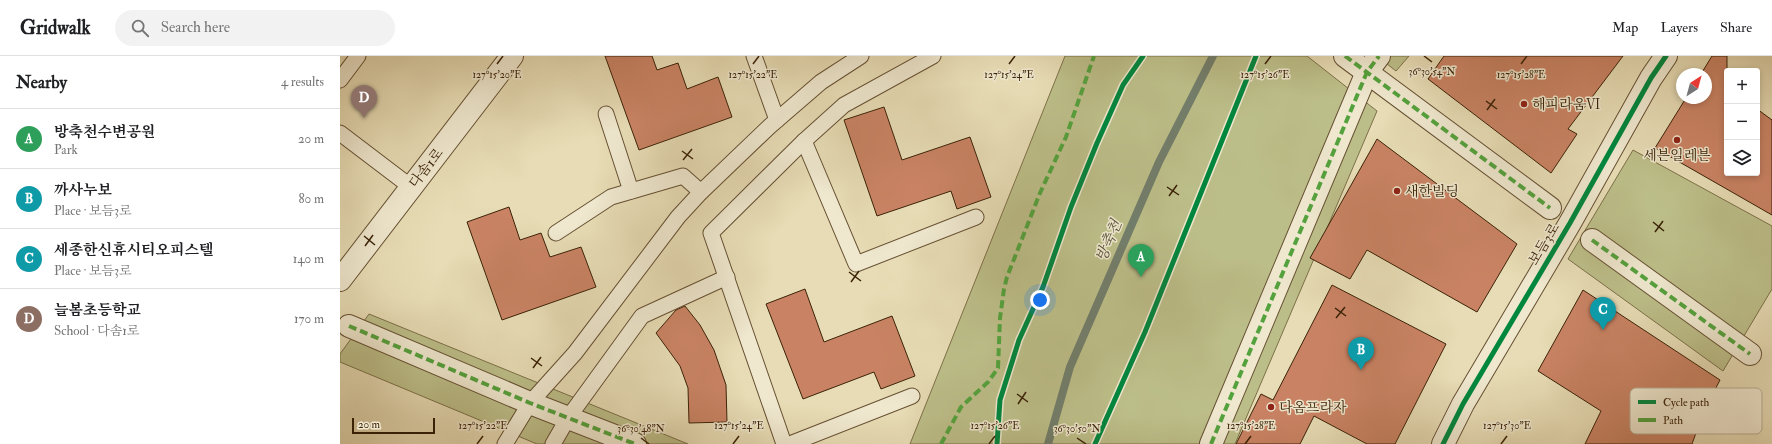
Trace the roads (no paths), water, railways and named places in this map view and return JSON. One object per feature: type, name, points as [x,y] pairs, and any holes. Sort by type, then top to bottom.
[{"type":"street","name":"다솜1로","points":[[340,280],[512,56]]},
{"type":"street","points":[[1345,56],[1373,64],[1550,208]]},
{"type":"street","name":"보듬3로","points":[[1443,444],[1463,404],[1570,223],[1651,78],[1666,56]]},
{"type":"street","points":[[1211,444],[1373,64]]},
{"type":"street","points":[[1592,240],[1750,354]]},
{"type":"street","points":[[349,326],[530,403],[635,444]]},
{"type":"lane","points":[[340,80],[358,56]]},
{"type":"lane","points":[[754,56],[777,120]]},
{"type":"lane","points":[[505,444],[530,403],[575,353],[678,217],[701,192],[777,120],[821,82],[861,56]]},
{"type":"lane","points":[[784,444],[727,277],[710,232],[804,141],[844,105],[933,56]]},
{"type":"lane","points":[[606,114],[631,191]]},
{"type":"lane","points":[[340,132],[411,187]]},
{"type":"lane","points":[[804,141],[856,264],[976,216]]},
{"type":"lane","points":[[556,233],[611,197],[683,176],[701,192]]},
{"type":"lane","points":[[552,444],[568,418],[642,316],[727,277]]},
{"type":"lane","points":[[790,444],[912,396]]},
{"type":"waterway","name":"방축천","points":[[1048,444],[1070,367],[1159,162],[1213,56]]},
{"type":"place","name":"해피라움Ⅵ","points":[[1524,104]]},
{"type":"place","name":"늘봄초등학교","points":[[364,118]]},
{"type":"place","name":"세븐일레븐","points":[[1677,140]]},
{"type":"place","name":"새한빌딩","points":[[1397,191]]},
{"type":"place","name":"방축천수변공원","points":[[1141,277]]},
{"type":"place","name":"세종한신휴시티오피스텔","points":[[1603,330]]},
{"type":"place","name":"까사누보","points":[[1361,370]]},
{"type":"place","name":"다옴프라자","points":[[1271,407]]}]
